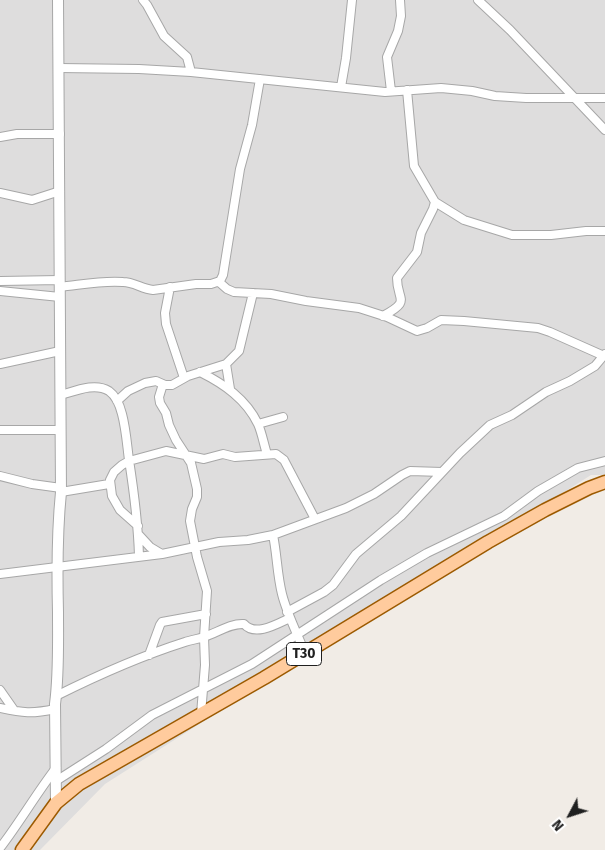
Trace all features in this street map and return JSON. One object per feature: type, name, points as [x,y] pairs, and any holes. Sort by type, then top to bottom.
[{"type":"main road","name":"T30","points":[[22,850],[56,804],[79,784],[305,653],[488,542],[554,506],[605,482]]},
{"type":"street","points":[[143,0],[164,36],[187,57],[191,72]]},
{"type":"street","points":[[341,87],[352,0]]},
{"type":"street","points":[[391,91],[387,57],[398,31],[401,16],[400,0]]},
{"type":"street","points":[[478,0],[510,30],[605,130]]},
{"type":"street","points":[[56,804],[57,567],[61,490],[60,134],[57,1]]},
{"type":"street","points":[[59,68],[191,72],[391,91],[441,88],[472,91],[495,96],[575,99],[605,98]]},
{"type":"street","points":[[0,291],[123,282],[135,284],[146,290],[219,282],[223,276],[240,169],[252,125],[260,79]]},
{"type":"street","points":[[407,90],[414,166],[435,202],[464,220],[512,235],[551,235],[605,231]]},
{"type":"street","points":[[0,137],[17,134],[60,134]]},
{"type":"street","points":[[0,194],[32,200],[60,191]]},
{"type":"street","points":[[383,316],[397,308],[400,304],[401,294],[397,285],[397,278],[417,252],[421,233],[434,208],[435,202]]},
{"type":"street","points":[[0,281],[60,288]]},
{"type":"street","points":[[56,696],[102,674],[187,641],[204,637],[238,624],[244,624],[247,628],[253,630],[288,615],[333,585],[356,554],[400,516],[477,436],[490,425],[512,415],[546,392],[570,381],[595,366],[604,355],[538,328],[441,320],[427,328],[417,330],[359,308],[271,294],[230,291],[219,282]]},
{"type":"street","points":[[170,287],[166,324],[184,378]]},
{"type":"street","points":[[117,400],[128,391],[145,383],[156,381],[172,385],[184,378],[226,364],[239,351],[252,293]]},
{"type":"street","points":[[0,364],[60,351]]},
{"type":"street","points":[[226,364],[230,389]]},
{"type":"street","points":[[200,372],[230,389],[258,424],[267,454]]},
{"type":"street","points":[[163,384],[158,397],[176,440],[188,456],[196,480],[198,494],[190,515],[195,547],[207,586],[204,637],[204,689],[201,714]]},
{"type":"street","points":[[61,395],[100,387],[111,393],[117,400],[122,414],[129,461],[138,530],[138,556]]},
{"type":"street","points":[[258,424],[283,417]]},
{"type":"street","points":[[0,430],[61,430]]},
{"type":"street","points":[[162,554],[150,547],[112,496],[110,484],[114,472],[129,461],[166,452],[204,459],[223,454],[235,457],[276,454],[284,460],[315,519]]},
{"type":"street","points":[[56,781],[106,749],[152,715],[252,664],[381,580],[427,553],[504,516],[538,492],[578,468],[605,461]]},
{"type":"street","points":[[0,574],[162,554],[272,535],[354,505],[410,471],[442,472]]},
{"type":"street","points":[[0,476],[61,490],[110,484]]},
{"type":"street","points":[[272,535],[276,548],[282,594],[288,615],[305,653]]},
{"type":"street","points":[[149,655],[162,622],[206,614]]},
{"type":"street","points":[[0,690],[14,710]]},
{"type":"street","points":[[0,708],[32,713],[55,709]]},
{"type":"street","points":[[0,848],[26,814],[39,791],[56,768]]},
{"type":"shaded area","points":[[0,0],[605,0],[605,475],[591,475],[105,784],[40,850],[0,850]]}]
